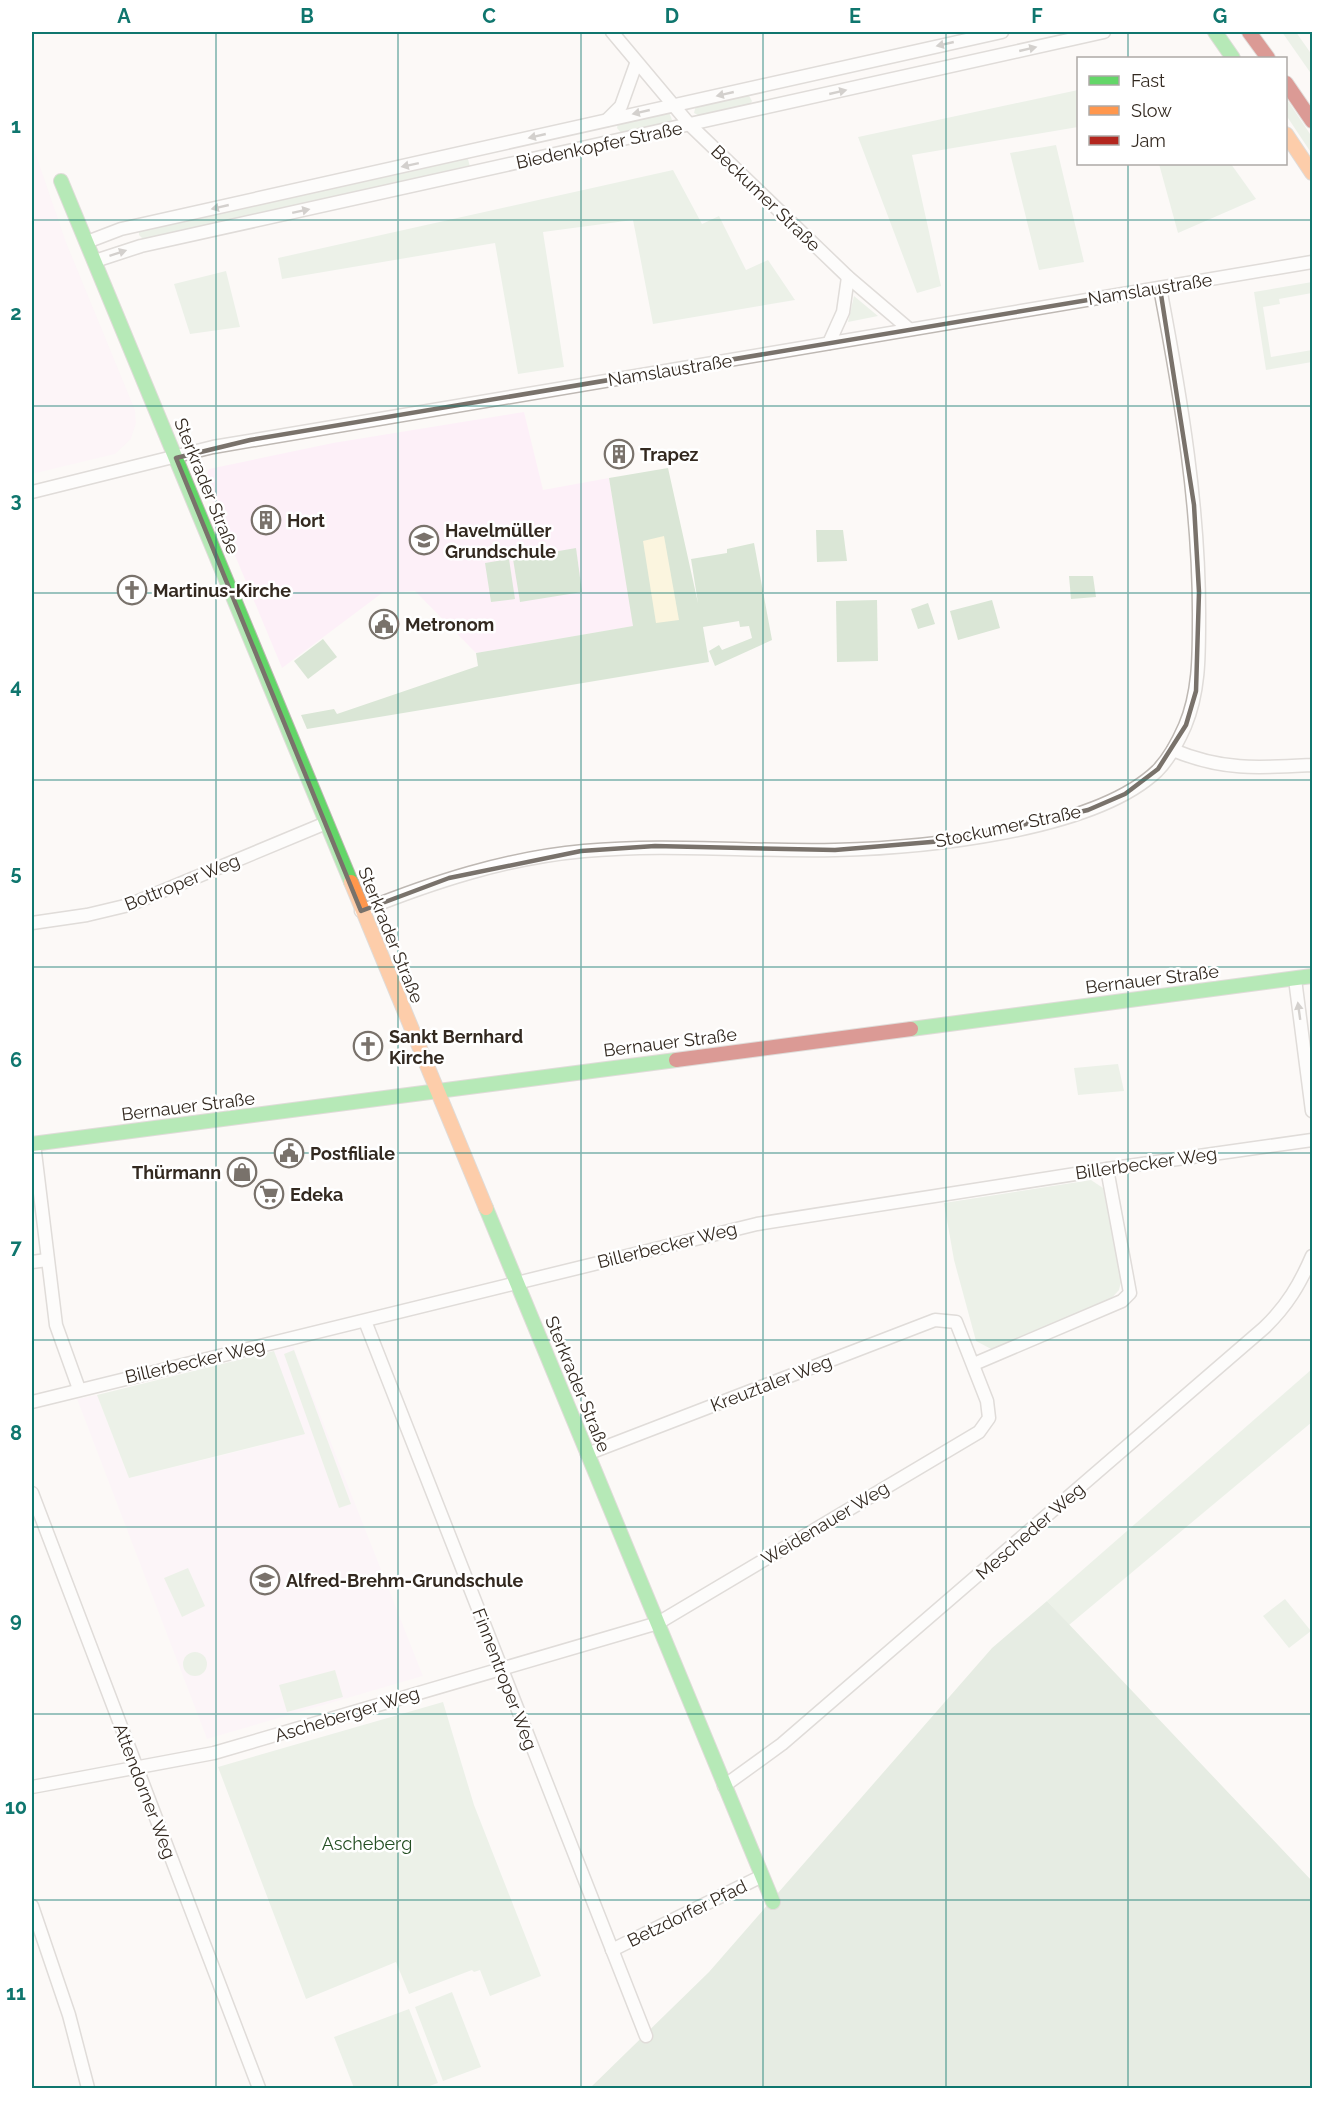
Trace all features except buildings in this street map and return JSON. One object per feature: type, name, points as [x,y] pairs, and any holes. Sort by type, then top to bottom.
[{"type":"street","name":"Beckumer Straße","points":[[612,32],[636,64],[690,125],[849,277],[909,329]]},
{"type":"street","name":"Biedenkopfer Straße","points":[[87,242],[121,229],[1002,32]]},
{"type":"street","name":"Biedenkopfer Straße","points":[[95,261],[141,246],[1104,32]]},
{"type":"street","points":[[1215,32],[1232,57]]},
{"type":"street","points":[[1249,32],[1267,57]]},
{"type":"street","points":[[612,143],[607,120],[621,106],[636,64]]},
{"type":"street","points":[[1287,84],[1312,121]]},
{"type":"street","points":[[1287,136],[1312,173]]},
{"type":"street","name":"Sterkrader Straße","points":[[61,181],[772,1902]]},
{"type":"street","name":"Namslaustraße","points":[[32,492],[250,440],[1312,262]]},
{"type":"street","points":[[829,343],[843,312],[849,277]]},
{"type":"street","name":"Stockumer Straße","points":[[362,911],[449,878],[498,865],[581,851],[655,846],[836,850],[955,840],[1048,821],[1113,800],[1158,769],[1173,750],[1186,725],[1196,691],[1199,592],[1190,470],[1160,288]]},
{"type":"street","points":[[1173,750],[1218,765],[1264,768],[1312,765]]},
{"type":"street","name":"Bottroper Weg","points":[[32,923],[87,915],[129,905],[326,822]]},
{"type":"street","name":"Bernauer Straße","points":[[33,1144],[1312,976]]},
{"type":"street","points":[[1295,979],[1312,1111]]},
{"type":"street","name":"Billerbecker Weg","points":[[32,1402],[757,1224],[1107,1168],[1312,1140]]},
{"type":"street","points":[[33,1144],[56,1325],[79,1389]]},
{"type":"street","points":[[974,1364],[1122,1301],[1130,1293],[1107,1168]]},
{"type":"street","name":"Mescheder Weg","points":[[724,1786],[791,1737],[1264,1328],[1284,1308],[1300,1285],[1312,1256]]},
{"type":"street","points":[[32,1262],[47,1260]]},
{"type":"street","name":"Kreuztaler Weg","points":[[587,1454],[936,1320],[956,1322],[974,1364]]},
{"type":"street","name":"Finnentroper Weg","points":[[365,1321],[646,2036]]},
{"type":"street","name":"Weidenauer Weg","points":[[657,1623],[979,1432],[989,1418],[987,1401],[974,1364]]},
{"type":"street","name":"Attendorner Weg","points":[[32,1493],[259,2088]]},
{"type":"street","name":"Ascheberger Weg","points":[[32,1787],[214,1753],[657,1623]]},
{"type":"street","name":"Betzdorfer Pfad","points":[[612,1950],[762,1876]]},
{"type":"street","points":[[32,1906],[69,2015],[88,2088]]},
{"type":"highlighted area","points":[[1160,288],[1194,505],[1199,592],[1196,691],[1186,725],[1158,769],[1125,794],[1088,810],[955,840],[910,845],[835,850],[655,846],[581,851],[449,878],[361,911],[176,458],[250,440]]},
{"type":"shaded area","points":[[32,143],[66,242],[135,410],[136,423],[131,439],[115,454],[32,474]]},
{"type":"shaded area","name":"Havelmüller Grundschule","points":[[524,412],[543,490],[609,478],[634,626],[476,653],[415,591],[382,593],[282,668],[204,481],[209,469],[333,443]]},
{"type":"shaded area","name":"Alfred-Brehm-Grundschule","points":[[293,1346],[423,1676],[207,1739],[77,1399],[97,1395],[129,1478],[219,1456],[263,1445],[230,1362]]},
{"type":"green space","points":[[1282,32],[1296,32],[1312,55],[1312,75]]},
{"type":"green space","points":[[1077,90],[1077,127],[912,155],[941,286],[917,293],[858,137]]},
{"type":"green space","points":[[748,94],[752,101],[750,105],[700,116],[694,113],[696,105]]},
{"type":"green space","points":[[1287,100],[1312,137],[1312,154],[1287,116]]},
{"type":"green space","points":[[669,112],[672,120],[667,124],[622,134],[617,128],[618,123]]},
{"type":"green space","points":[[1056,145],[1084,262],[1039,270],[1010,153]]},
{"type":"green space","points":[[467,155],[470,167],[144,240],[139,235],[139,231]]},
{"type":"green space","points":[[1159,165],[1232,165],[1256,199],[1178,233]]},
{"type":"green space","points":[[673,170],[702,224],[719,216],[746,270],[768,260],[795,300],[653,324],[633,220],[543,232],[564,367],[518,374],[495,243],[282,279],[278,258]]},
{"type":"green space","points":[[226,271],[240,327],[190,334],[174,284]]},
{"type":"green space","points":[[1312,282],[1312,293],[1279,299],[1280,304],[1263,307],[1271,357],[1312,350],[1312,362],[1266,370],[1254,292]]},
{"type":"green space","points":[[854,296],[878,316],[848,322]]},
{"type":"green space","points":[[668,468],[698,603],[691,559],[727,553],[727,549],[754,543],[772,640],[715,666],[709,651],[719,645],[722,650],[752,638],[749,626],[740,627],[739,621],[703,627],[709,662],[307,729],[301,715],[334,709],[337,714],[478,666],[476,653],[633,626],[609,478]]},
{"type":"green space","points":[[816,530],[843,530],[847,561],[817,562]]},
{"type":"green space","points":[[576,548],[582,592],[520,602],[513,559]]},
{"type":"green space","points":[[509,559],[515,599],[491,602],[485,563]]},
{"type":"green space","points":[[1069,576],[1093,576],[1096,597],[1071,599]]},
{"type":"green space","points":[[877,600],[878,661],[837,662],[836,601]]},
{"type":"green space","points":[[992,600],[1000,628],[958,640],[950,611]]},
{"type":"green space","points":[[928,603],[935,624],[918,629],[911,609]]},
{"type":"green space","points":[[323,639],[337,657],[308,679],[294,661]]},
{"type":"green space","points":[[1118,1064],[1124,1091],[1078,1095],[1074,1068]]},
{"type":"green space","points":[[1091,1180],[1103,1188],[1122,1278],[1119,1290],[1110,1300],[993,1350],[976,1341],[954,1260],[944,1203]]},
{"type":"green space","points":[[294,1350],[351,1504],[339,1508],[284,1354]]},
{"type":"green space","points":[[274,1351],[305,1434],[129,1478],[97,1395]]},
{"type":"green space","points":[[1312,1369],[1312,1422],[1069,1625],[1047,1601]]},
{"type":"green space","points":[[188,1568],[205,1606],[182,1617],[164,1578]]},
{"type":"green space","points":[[1285,1599],[1311,1631],[1289,1648],[1263,1616]]},
{"type":"green space","points":[[1047,1601],[1312,1881],[1312,2088],[590,2088],[709,1972],[992,1648]]},
{"type":"green space","points":[[195,1652],[204,1655],[207,1664],[204,1673],[195,1676],[186,1673],[183,1664],[186,1655]]},
{"type":"green space","points":[[335,1670],[343,1697],[287,1712],[279,1685]]},
{"type":"green space","name":"Ascheberg","points":[[443,1702],[474,1805],[541,1976],[490,1996],[480,1970],[474,1972],[472,1970],[409,1994],[396,1962],[306,1999],[218,1767]]},
{"type":"green space","points":[[452,1992],[481,2067],[443,2081],[415,2007]]},
{"type":"green space","points":[[409,2009],[438,2083],[424,2088],[354,2088],[334,2037]]},
{"type":"sand","points":[[664,536],[679,620],[656,623],[643,541]]},
{"type":"traffic: fast","points":[[1215,32],[1232,57]]},
{"type":"traffic: fast","points":[[61,181],[351,882]]},
{"type":"traffic: fast","points":[[911,1029],[1312,976]]},
{"type":"traffic: fast","points":[[32,1144],[676,1060]]},
{"type":"traffic: fast","points":[[486,1208],[773,1902]]},
{"type":"traffic: slow","points":[[1287,136],[1312,173]]},
{"type":"traffic: slow","points":[[351,882],[486,1208]]},
{"type":"traffic: jam","points":[[1249,32],[1267,57]]},
{"type":"traffic: jam","points":[[1287,84],[1312,121]]},
{"type":"traffic: jam","points":[[676,1060],[911,1029]]},
{"type":"place","name":"Trapez","points":[[619,454]]},
{"type":"place","name":"Hort","points":[[266,520]]},
{"type":"place","name":"Havelmüller Grundschule","points":[[424,540]]},
{"type":"place","name":"Martinus-Kirche","points":[[132,590]]},
{"type":"place","name":"Metronom","points":[[384,624]]},
{"type":"place","name":"Sankt Bernhard Kirche","points":[[368,1046]]},
{"type":"place","name":"Postfiliale","points":[[289,1153]]},
{"type":"place","name":"Thürmann","points":[[242,1172]]},
{"type":"place","name":"Edeka","points":[[269,1194]]},
{"type":"place","name":"Alfred-Brehm-Grundschule","points":[[265,1580]]}]
